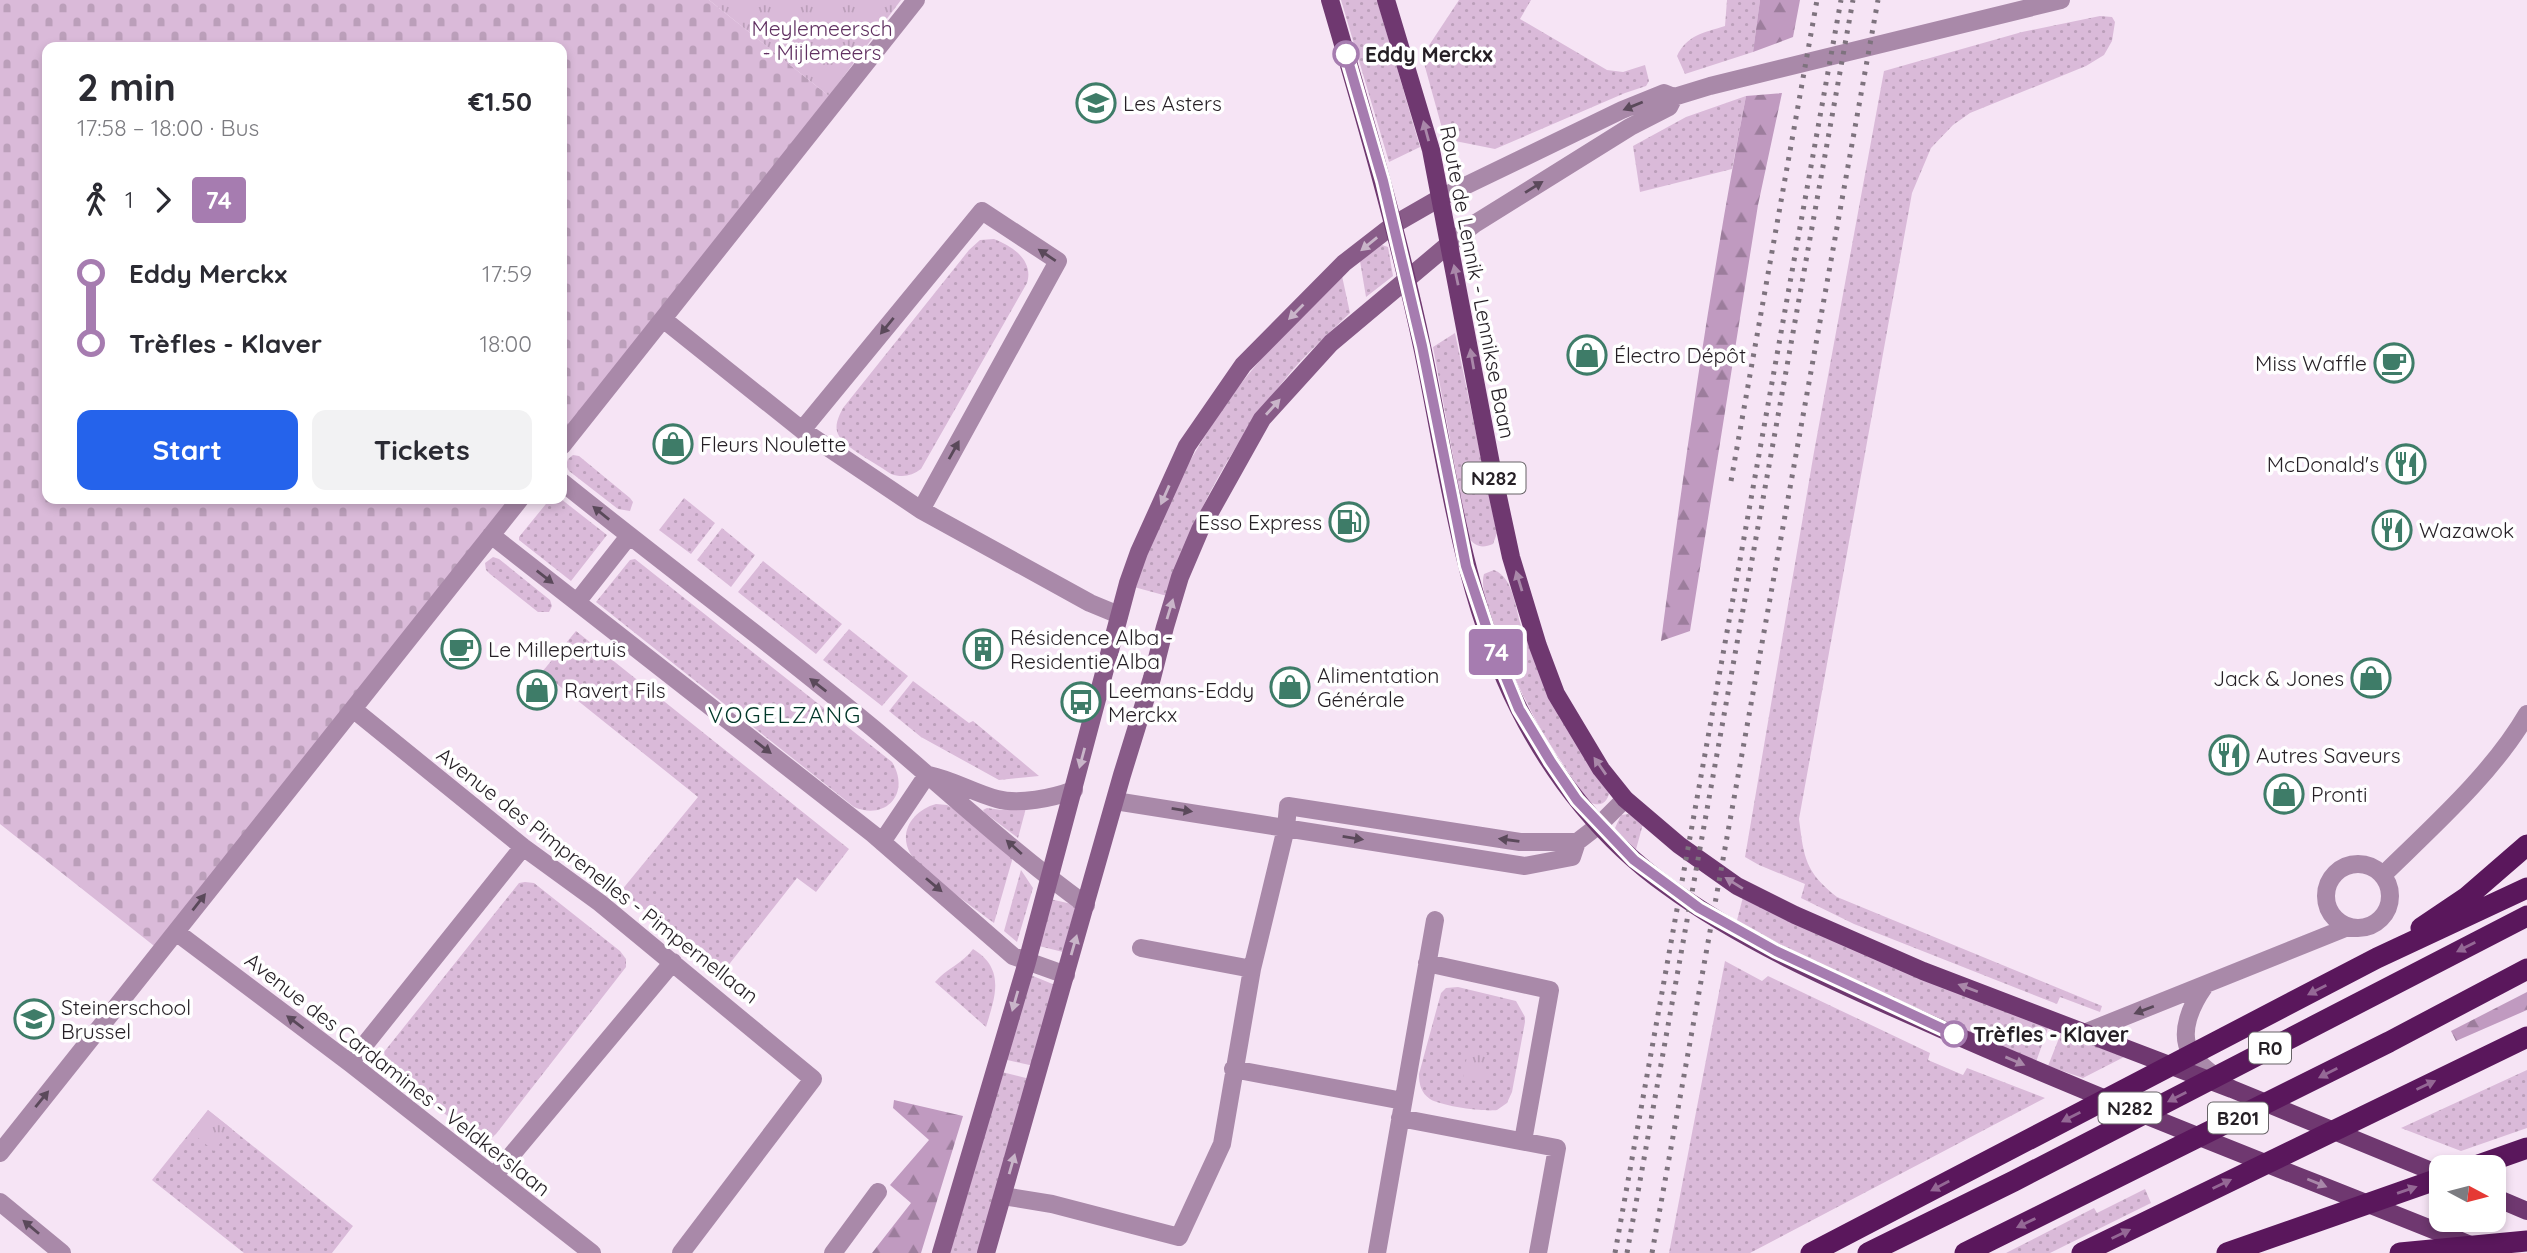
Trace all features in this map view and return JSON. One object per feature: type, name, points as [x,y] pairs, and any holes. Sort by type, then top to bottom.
[{"type":"highway","points":[[2377,958],[2467,897],[2527,845]]},
{"type":"highway","points":[[1811,1253],[2377,958],[2527,888]]},
{"type":"highway","name":"R0","points":[[1868,1253],[2014,1181],[2527,916]]},
{"type":"highway","name":"B201","points":[[1965,1253],[2389,1042],[2527,970]]},
{"type":"highway","points":[[2082,1253],[2527,1037]]},
{"type":"highway","points":[[2506,1155],[2527,1148]]},
{"type":"highway","points":[[2227,1253],[2429,1181]]},
{"type":"highway","points":[[2400,1253],[2527,1241]]},
{"type":"main road","name":"N282","points":[[1330,0],[1378,163],[1393,225],[1466,566],[1491,641],[1519,709],[1564,781],[1599,825],[1634,860],[1667,886],[1715,919],[1776,951],[1994,1052],[2489,1253]]},
{"type":"main road","name":"Route de Lennik - Lennikse Baan","points":[[1387,0],[1426,132],[1511,556],[1538,646],[1556,694],[1601,769],[1625,799],[1679,845],[1737,886],[1795,915],[1923,971],[2232,1089],[2429,1172]]},
{"type":"main road","points":[[2506,1202],[2527,1211]]},
{"type":"street","points":[[567,440],[916,0]]},
{"type":"street","points":[[941,1253],[1027,962],[1119,615],[1139,552],[1188,446],[1243,365],[1344,263],[1393,225],[1440,198],[1622,110],[1664,93],[1674,97],[2060,0]]},
{"type":"street","points":[[986,1253],[1180,577],[1200,530],[1262,419],[1331,343],[1449,244],[1484,218],[1630,127],[1669,107],[1674,97]]},
{"type":"street","points":[[802,430],[982,211],[1058,261],[921,510]]},
{"type":"street","points":[[663,319],[802,430],[921,510],[1090,603],[1119,615]]},
{"type":"street","points":[[567,486],[873,728],[1049,878],[1086,905]]},
{"type":"street","points":[[0,1153],[516,504]]},
{"type":"street","points":[[491,535],[882,842],[1013,956],[1066,975]]},
{"type":"street","points":[[577,602],[629,536]]},
{"type":"street","name":"Avenue des Pimprenelles - Pimpernellaan","points":[[353,709],[523,847],[600,903],[813,1079],[681,1253]]},
{"type":"street","points":[[2382,875],[2442,817],[2504,749],[2527,714]]},
{"type":"street","points":[[927,775],[949,779],[999,800],[1055,797],[1074,790]]},
{"type":"street","points":[[882,842],[927,775]]},
{"type":"street","points":[[1115,801],[1525,866],[1572,857],[1577,842],[1625,799]]},
{"type":"street","points":[[1003,1196],[1052,1205],[1178,1245],[1222,1144],[1252,969],[1286,828],[1288,806],[1520,842],[1577,842]]},
{"type":"street","points":[[350,1063],[523,847]]},
{"type":"street","points":[[2084,1033],[2348,927],[2365,928],[2381,919],[2388,908],[2390,890],[2382,875],[2373,867],[2356,864],[2341,869],[2330,879],[2325,895],[2328,909],[2336,920],[2348,927]]},
{"type":"street","points":[[1377,1253],[1435,919]]},
{"type":"street","name":"Avenue des Cardamines - Veldkerslaan","points":[[176,932],[350,1063],[592,1253]]},
{"type":"street","points":[[1141,948],[1252,969]]},
{"type":"street","points":[[494,1176],[673,962]]},
{"type":"street","points":[[1427,964],[1550,990],[1523,1141]]},
{"type":"street","points":[[2204,987],[2192,1006],[2187,1025],[2187,1042],[2190,1052],[2197,1060],[2232,1089]]},
{"type":"street","points":[[1233,1069],[1558,1148],[1538,1253]]},
{"type":"street","points":[[832,1253],[878,1192]]},
{"type":"street","points":[[0,1202],[62,1253]]},
{"type":"street","points":[[2507,1253],[2527,1241]]},
{"type":"green space","points":[[0,0],[709,0],[829,96],[567,430],[567,42],[42,42],[42,504],[508,504],[158,949],[0,824]]},
{"type":"green space","name":"Meylemeersch - Mijlemeers","points":[[709,0],[901,0],[829,96]]},
{"type":"green space","points":[[1341,0],[1377,0],[1420,147],[1389,162]]},
{"type":"green space","points":[[1459,0],[1531,0],[1520,19],[1607,70],[1623,72],[1645,65],[1649,81],[1646,86],[1495,149],[1445,139],[1422,56]]},
{"type":"green space","points":[[1727,0],[1760,0],[1753,52],[1685,74],[1677,56],[1691,39],[1725,26]]},
{"type":"green space","points":[[1760,0],[1800,0],[1793,37],[1753,52]]},
{"type":"green space","points":[[2100,16],[2112,17],[2115,22],[2112,41],[2104,55],[2086,66],[1970,113],[1953,125],[1931,148],[1912,193],[1799,819],[1805,854],[1812,872],[1837,897],[2102,1006],[2100,1012],[2060,997],[2057,1004],[1854,924],[1801,898],[1805,884],[1745,857],[1814,452],[1884,71],[2022,32]]},
{"type":"green space","points":[[1782,93],[1758,205],[1690,631],[1661,641],[1699,368],[1746,96]]},
{"type":"green space","points":[[1746,96],[1732,169],[1640,192],[1633,146],[1686,117]]},
{"type":"green space","points":[[994,239],[1015,250],[1025,261],[1027,283],[921,469],[907,476],[891,474],[841,439],[837,427],[840,414],[969,250],[980,240]]},
{"type":"green space","points":[[1382,245],[1388,247],[1393,276],[1366,297],[1360,261]]},
{"type":"green space","points":[[1342,276],[1350,313],[1290,373],[1251,424],[1202,507],[1167,596],[1134,587],[1168,504],[1212,424],[1258,363]]},
{"type":"green space","points":[[1455,333],[1497,533],[1493,544],[1485,546],[1476,544],[1468,537],[1433,347]]},
{"type":"green space","points":[[573,455],[579,456],[630,498],[633,502],[630,511],[618,509],[569,471],[568,459]]},
{"type":"green space","points":[[684,498],[715,523],[691,554],[659,530]]},
{"type":"green space","points":[[546,504],[567,504],[607,535],[571,581],[519,540]]},
{"type":"green space","points":[[722,528],[755,555],[731,587],[697,560]]},
{"type":"green space","points":[[493,557],[550,600],[552,606],[549,612],[538,612],[490,574],[485,563]]},
{"type":"green space","points":[[635,559],[892,762],[899,784],[892,801],[876,810],[854,807],[596,602],[630,560]]},
{"type":"green space","points":[[763,561],[842,624],[816,654],[738,592]]},
{"type":"green space","points":[[1494,570],[1506,580],[1523,631],[1542,671],[1611,787],[1604,803],[1587,801],[1528,705],[1505,656],[1488,608],[1483,588],[1484,574]]},
{"type":"green space","points":[[849,629],[908,676],[882,706],[823,660]]},
{"type":"green space","points":[[576,631],[849,849],[816,892],[797,878],[723,972],[621,891],[698,797],[542,672]]},
{"type":"green space","points":[[913,681],[969,723],[973,721],[1039,776],[999,780],[921,737],[889,711]]},
{"type":"green space","points":[[936,804],[947,805],[956,810],[1013,857],[994,923],[936,878],[910,853],[906,837],[910,822],[921,811]]},
{"type":"green space","points":[[1026,808],[1018,838],[985,813],[983,810]]},
{"type":"green space","points":[[1621,815],[1636,816],[1643,824],[1635,853],[1619,838],[1615,828]]},
{"type":"green space","points":[[1021,870],[1033,888],[1017,942],[1004,931]]},
{"type":"green space","points":[[519,883],[534,883],[620,951],[626,959],[626,967],[496,1134],[488,1141],[478,1140],[388,1069],[384,1052]]},
{"type":"green space","points":[[1743,897],[2048,1028],[2036,1062],[1889,999],[1736,924]]},
{"type":"green space","points":[[1050,899],[1076,905],[1063,952],[1039,946]]},
{"type":"green space","points":[[973,949],[990,965],[994,975],[995,994],[986,1027],[935,982]]},
{"type":"green space","points":[[1725,961],[1762,981],[1768,976],[1930,1053],[1928,1060],[1963,1075],[1967,1068],[2045,1098],[1750,1253],[1669,1253]]},
{"type":"green space","points":[[1033,976],[1055,985],[1034,1066],[1003,1059],[1028,977]]},
{"type":"green space","points":[[1458,987],[1516,1001],[1525,1017],[1512,1092],[1507,1103],[1497,1110],[1443,1104],[1430,1099],[1421,1088],[1419,1074],[1441,993],[1446,988]]},
{"type":"green space","points":[[2527,992],[2527,1010],[2456,1041],[2451,1031]]},
{"type":"green space","points":[[2061,1033],[2124,1057],[2083,1078],[2048,1066]]},
{"type":"green space","points":[[1468,1050],[1487,1053],[1483,1082],[1463,1079]]},
{"type":"green space","points":[[2527,1070],[2527,1128],[2461,1151],[2401,1128]]},
{"type":"green space","points":[[1002,1072],[1030,1079],[981,1253],[949,1253]]},
{"type":"green space","points":[[894,1100],[963,1116],[921,1253],[872,1253],[911,1203],[890,1185],[929,1140],[893,1108]]},
{"type":"green space","points":[[208,1110],[353,1226],[332,1253],[244,1253],[152,1180]]},
{"type":"green space","points":[[208,1110],[232,1129],[214,1151],[191,1132]]},
{"type":"green space","points":[[2145,1189],[2151,1203],[2050,1253],[2006,1253],[2094,1208],[2097,1213]]},
{"type":"railway","points":[[1731,481],[1817,0]]},
{"type":"railway","points":[[1615,1253],[1841,0]]},
{"type":"railway","points":[[1627,1253],[1853,0]]},
{"type":"railway","points":[[1652,1253],[1878,0]]},
{"type":"bus line","name":"74","points":[[1346,54],[1383,181],[1422,346],[1466,566],[1491,641],[1519,709],[1551,762],[1577,800],[1634,860],[1715,919],[1776,951],[1954,1034]]},
{"type":"place","name":"Eddy Merckx","points":[[1346,54]]},
{"type":"place","name":"Les Asters","points":[[1096,103]]},
{"type":"place","name":"Électro Dépôt","points":[[1587,355]]},
{"type":"place","name":"Miss Waffle","points":[[2394,363]]},
{"type":"place","name":"Fleurs Noulette","points":[[673,444]]},
{"type":"place","name":"McDonald's","points":[[2406,464]]},
{"type":"place","name":"Esso Express","points":[[1349,522]]},
{"type":"place","name":"Wazawok","points":[[2392,530]]},
{"type":"place","name":"Le Millepertuis","points":[[461,649]]},
{"type":"place","name":"Résidence Alba - Residentie Alba","points":[[983,649]]},
{"type":"place","name":"Jack & Jones","points":[[2371,678]]},
{"type":"place","name":"Alimentation Générale","points":[[1290,687]]},
{"type":"place","name":"Ravert Fils","points":[[537,690]]},
{"type":"place","name":"Leemans-Eddy Merckx","points":[[1081,702]]},
{"type":"place","name":"Autres Saveurs","points":[[2229,755]]},
{"type":"place","name":"Pronti","points":[[2284,794]]},
{"type":"place","name":"Steinerschool Brussel","points":[[34,1019]]},
{"type":"place","name":"Trèfles - Klaver","points":[[1954,1034]]},
{"type":"district","name":"VOGELZANG","points":[[785,714]]}]
